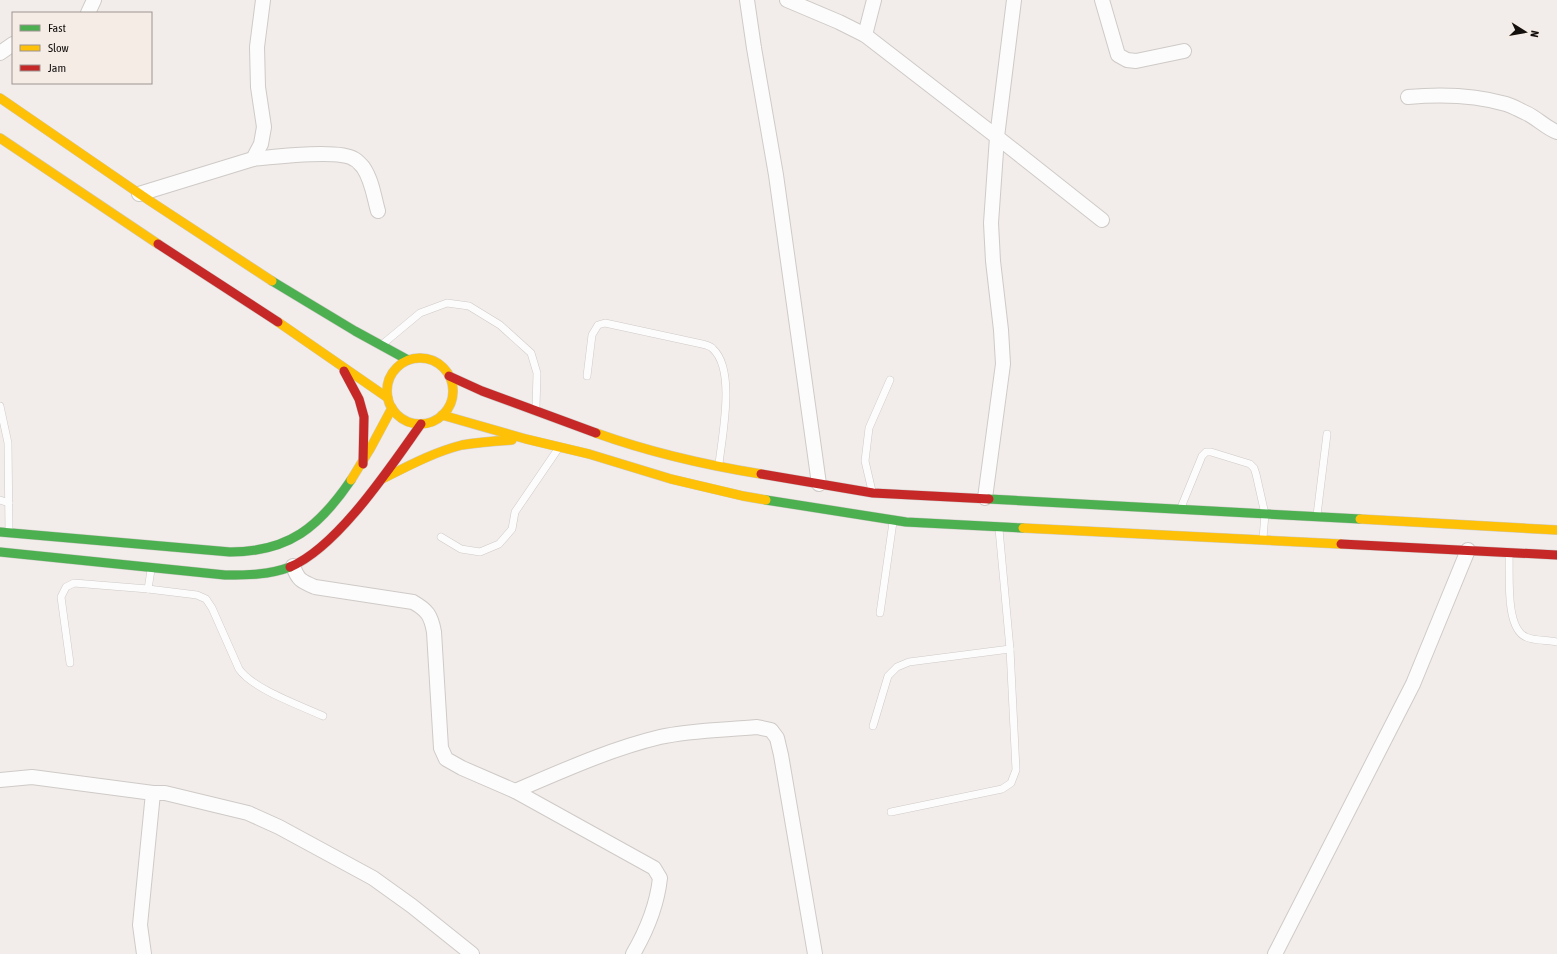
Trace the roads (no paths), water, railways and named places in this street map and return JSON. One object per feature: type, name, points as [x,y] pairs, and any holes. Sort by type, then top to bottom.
[{"type":"main road","points":[[0,98],[139,194],[252,268],[408,360]]},
{"type":"main road","points":[[0,138],[212,280],[291,330],[388,398]]},
{"type":"main road","points":[[420,358],[434,361],[445,370],[449,376],[452,383],[453,395],[449,406],[442,415],[432,422],[421,424],[410,422],[400,417],[392,408],[388,398],[388,386],[391,375],[398,366],[408,360],[420,358]]},
{"type":"main road","points":[[340,365],[359,399],[364,417],[362,464]]},
{"type":"main road","points":[[449,376],[482,391],[536,412],[670,456],[719,467],[873,493],[1181,508],[1557,530]]},
{"type":"main road","points":[[5,532],[230,552],[267,549],[285,543],[302,534],[330,506],[362,464],[392,408]]},
{"type":"main road","points":[[442,415],[526,439],[589,454],[670,479],[743,496],[894,520],[999,527],[1557,555]]},
{"type":"main road","points":[[0,552],[226,575],[252,575],[294,566],[310,556],[330,540],[382,479],[421,424]]},
{"type":"main road","points":[[382,479],[430,456],[457,446],[526,439]]},
{"type":"street","points":[[88,12],[94,0]]},
{"type":"street","points":[[253,159],[260,144],[264,128],[258,87],[257,47],[263,0]]},
{"type":"street","points":[[747,0],[776,174],[820,484]]},
{"type":"street","points":[[787,0],[840,22],[865,35],[997,136],[1102,220]]},
{"type":"street","points":[[865,35],[874,0]]},
{"type":"street","points":[[985,498],[1003,364],[991,223],[997,136],[1014,0]]},
{"type":"street","points":[[1102,0],[1118,55],[1127,60],[1136,61],[1184,51]]},
{"type":"street","points":[[0,53],[12,45]]},
{"type":"street","points":[[1408,97],[1432,95],[1464,96],[1506,104],[1535,117],[1557,132]]},
{"type":"street","points":[[139,194],[253,159],[326,154],[346,156],[355,159],[363,168],[371,182],[378,211]]},
{"type":"street","points":[[1275,954],[1413,684],[1468,550]]},
{"type":"street","points":[[294,566],[297,578],[315,586],[412,602],[424,608],[432,620],[434,632],[441,748],[446,759],[462,768],[514,791],[654,868],[660,878],[655,904],[650,921],[633,954]]},
{"type":"street","points":[[514,791],[587,761],[640,742],[662,737],[757,727],[771,730],[777,738],[782,755],[815,954]]},
{"type":"street","points":[[0,780],[32,777],[165,794],[248,813],[279,827],[373,878],[412,906],[472,954]]},
{"type":"street","points":[[144,954],[140,925],[153,793]]},
{"type":"lane","points":[[381,345],[420,313],[446,304],[469,306],[500,325],[531,353],[537,373],[536,412]]},
{"type":"lane","points":[[587,376],[592,335],[598,325],[606,323],[702,344],[713,348],[720,359],[727,386],[719,467]]},
{"type":"lane","points":[[873,493],[865,461],[869,428],[890,380]]},
{"type":"lane","points":[[0,406],[8,443],[9,503],[5,532]]},
{"type":"lane","points":[[1317,517],[1327,434]]},
{"type":"lane","points":[[441,537],[461,549],[480,552],[499,544],[512,529],[515,512],[559,447]]},
{"type":"lane","points":[[1181,508],[1202,456],[1206,452],[1211,452],[1250,464],[1254,468],[1265,514],[1262,540]]},
{"type":"lane","points":[[0,500],[9,503]]},
{"type":"lane","points":[[880,613],[894,520]]},
{"type":"lane","points":[[891,812],[1002,789],[1011,783],[1016,770],[1010,649],[999,527]]},
{"type":"lane","points":[[1509,553],[1511,614],[1516,627],[1520,634],[1527,638],[1557,642]]},
{"type":"lane","points":[[148,589],[151,568]]},
{"type":"lane","points":[[70,663],[61,597],[66,587],[74,584],[197,594],[206,599],[212,608],[239,670],[244,677],[254,684],[323,716]]},
{"type":"lane","points":[[872,726],[888,676],[897,667],[909,662],[1010,649]]}]
